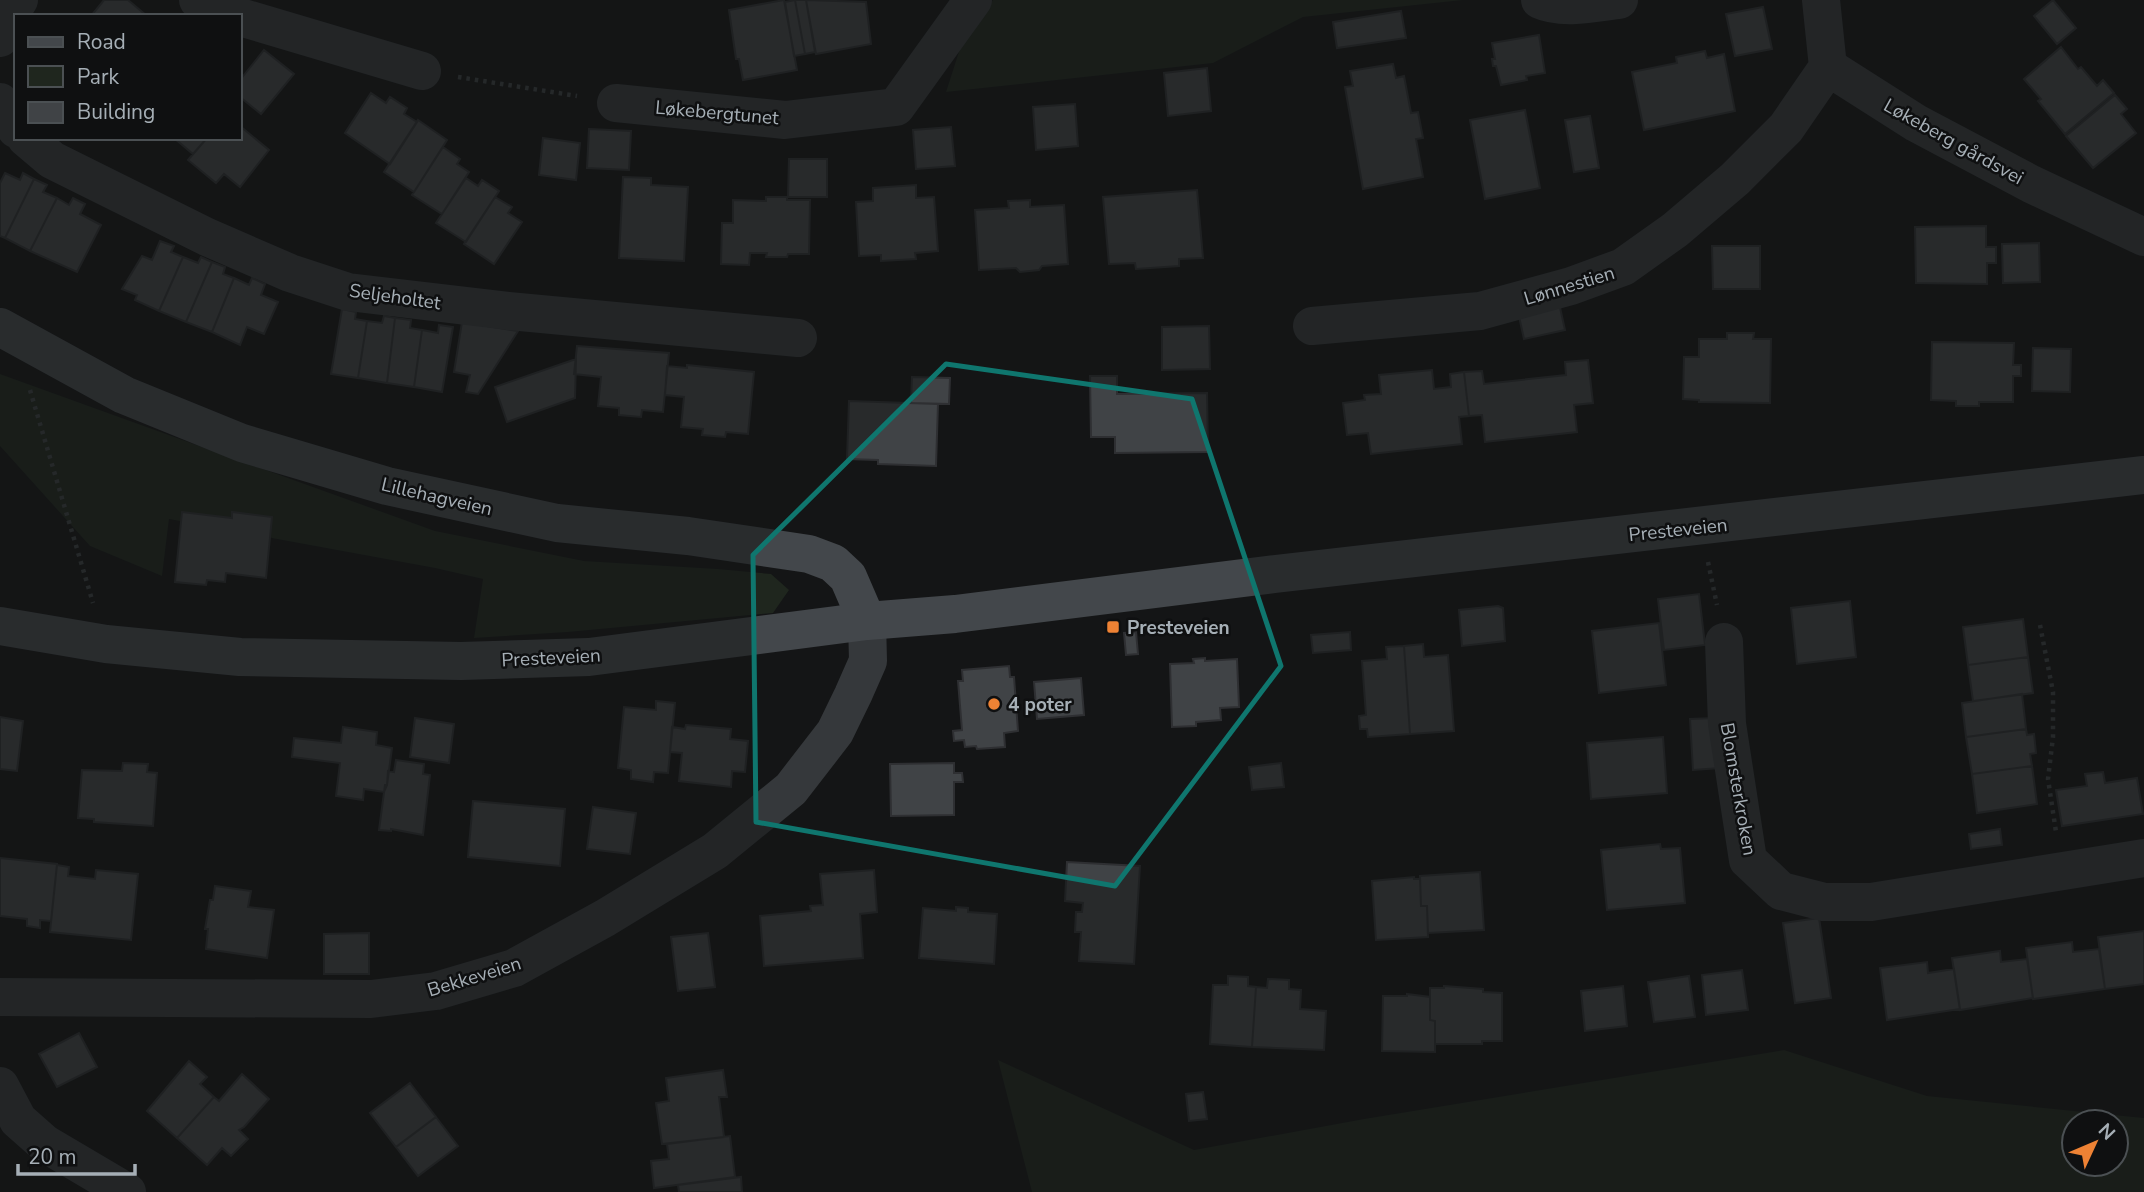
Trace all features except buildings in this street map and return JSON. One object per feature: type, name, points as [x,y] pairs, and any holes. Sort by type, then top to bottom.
[{"type":"main road","name":"Lillehagveien","points":[[0,327],[19,340],[124,395],[230,439],[387,486],[557,523],[688,536],[809,554],[833,563],[848,577],[867,621]]},
{"type":"main road","name":"Presteveien","points":[[0,626],[106,644],[240,657],[461,662],[589,657],[867,621],[955,614],[1275,574],[2144,475]]},
{"type":"street","points":[[0,38],[6,20],[19,0]]},
{"type":"street","points":[[198,0],[233,14]]},
{"type":"street","name":"Løkebergtunet","points":[[616,103],[785,120],[896,107],[973,0]]},
{"type":"street","points":[[1540,0],[1548,4],[1591,4],[1619,0]]},
{"type":"street","points":[[1821,0],[1828,67]]},
{"type":"street","points":[[242,17],[422,71]]},
{"type":"street","name":"Løkeberg gårdsvei","points":[[1828,67],[1916,123],[2031,184],[2144,237]]},
{"type":"street","name":"Lønnestien","points":[[1312,326],[1480,311],[1571,286],[1623,267],[1675,230],[1735,179],[1786,128],[1828,67]]},
{"type":"street","points":[[0,102],[14,126]]},
{"type":"street","name":"Seljeholtet","points":[[28,140],[52,160],[207,237],[290,273],[348,292],[508,311],[798,338]]},
{"type":"street","name":"Bekkeveien","points":[[0,997],[371,999],[436,991],[514,968],[605,918],[715,850],[791,789],[835,732],[853,695],[868,661],[867,621]]},
{"type":"street","name":"Blomsterkroken","points":[[1724,642],[1727,724],[1748,860],[1781,891],[1824,902],[1871,902],[2144,858]]},
{"type":"street","points":[[0,1086],[18,1120],[44,1143],[127,1192]]},
{"type":"path","points":[[422,71],[616,103]]},
{"type":"path","points":[[29,387],[106,644]]},
{"type":"path","points":[[1702,527],[1724,642]]},
{"type":"path","points":[[2040,625],[2053,692],[2053,737],[2048,779],[2061,871]]},
{"type":"highlighted area","points":[[946,364],[1192,399],[1281,666],[1115,886],[756,822],[753,555]]},
{"type":"green space","points":[[993,0],[1463,0],[1303,17],[1213,63],[946,92],[964,36]]},
{"type":"green space","points":[[0,374],[435,531],[584,561],[771,574],[789,590],[773,613],[474,638],[483,579],[169,519],[162,576],[90,546],[0,446]]},
{"type":"green space","points":[[1784,1050],[1927,1096],[2060,1109],[2060,1178],[2130,1178],[2130,1117],[2144,1118],[2144,1192],[1032,1192],[998,1060],[1194,1150],[1364,1119]]},
{"type":"place","name":"Presteveien","points":[[1113,627]]},
{"type":"place","name":"4 poter","points":[[994,704]]}]
